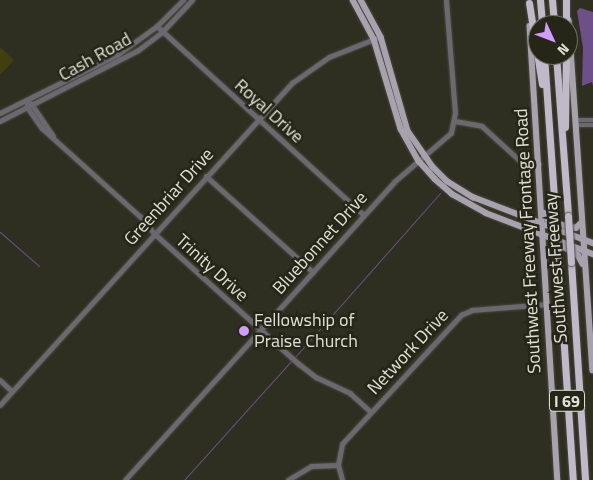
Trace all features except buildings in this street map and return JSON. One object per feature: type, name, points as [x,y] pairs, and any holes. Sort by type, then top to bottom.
[{"type":"highway","points":[[540,0],[541,15]]},
{"type":"highway","points":[[552,0],[553,15]]},
{"type":"highway","points":[[566,15],[567,0]]},
{"type":"highway","points":[[529,2],[542,85],[547,91]]},
{"type":"highway","name":"Southwest Freeway","points":[[545,65],[573,480]]},
{"type":"highway","name":"Southwest Freeway","points":[[557,65],[585,480]]},
{"type":"highway","points":[[564,164],[566,65]]},
{"type":"main road","points":[[354,0],[374,39],[391,101],[405,131],[422,159],[444,188],[472,207],[593,254]]},
{"type":"main road","points":[[361,0],[381,37],[405,131]]},
{"type":"main road","points":[[567,0],[577,122],[584,266],[593,370]]},
{"type":"main road","name":"Southwest Freeway Frontage Road","points":[[529,2],[544,222],[558,480]]},
{"type":"main road","points":[[391,101],[398,99]]},
{"type":"main road","points":[[422,159],[456,188],[492,205],[544,222],[593,243]]},
{"type":"main road","points":[[472,207],[485,210],[492,205]]},
{"type":"main road","points":[[486,213],[493,210],[508,211]]},
{"type":"main road","points":[[542,212],[549,221],[566,226],[576,228],[582,222]]},
{"type":"main road","points":[[545,256],[551,250],[564,247],[578,256],[584,266]]},
{"type":"street","name":"Cash Road","points":[[0,113],[121,53],[157,26],[183,0]]},
{"type":"street","name":"Cash Road","points":[[0,121],[124,59],[162,32],[192,0]]},
{"type":"street","points":[[446,0],[455,121],[482,126],[526,166],[539,164]]},
{"type":"street","name":"Royal Drive","points":[[157,26],[364,214]]},
{"type":"street","name":"Greenbriar Drive","points":[[0,405],[258,119],[304,72],[329,56],[381,37]]},
{"type":"street","points":[[121,53],[124,59]]},
{"type":"street","points":[[90,69],[93,75]]},
{"type":"street","name":"Trinity Drive","points":[[27,100],[34,105],[54,137]]},
{"type":"street","name":"Trinity Drive","points":[[27,100],[28,108],[42,128],[141,217],[155,234],[260,330],[316,377],[350,393],[371,412]]},
{"type":"street","points":[[577,122],[593,120]]},
{"type":"street","name":"Bluebonnet Drive","points":[[125,480],[364,214],[448,137],[455,121]]},
{"type":"street","points":[[577,122],[593,124]]},
{"type":"street","points":[[206,176],[312,272]]},
{"type":"street","name":"Network Drive","points":[[338,464],[342,444],[461,315],[471,311],[547,304]]},
{"type":"street","points":[[0,380],[12,392]]},
{"type":"street","points":[[288,480],[311,466],[338,464],[342,480]]},
{"type":"shaded area","points":[[580,8],[593,12],[593,86],[592,82],[582,86],[583,48],[577,11]]},
{"type":"shaded area","points":[[0,47],[14,60],[0,75]]},
{"type":"waterway","points":[[295,357],[440,193]]},
{"type":"waterway","points":[[0,232],[39,266]]},
{"type":"waterway","points":[[184,480],[292,360]]},
{"type":"place","name":"Fellowship of Praise Church","points":[[244,331]]}]
